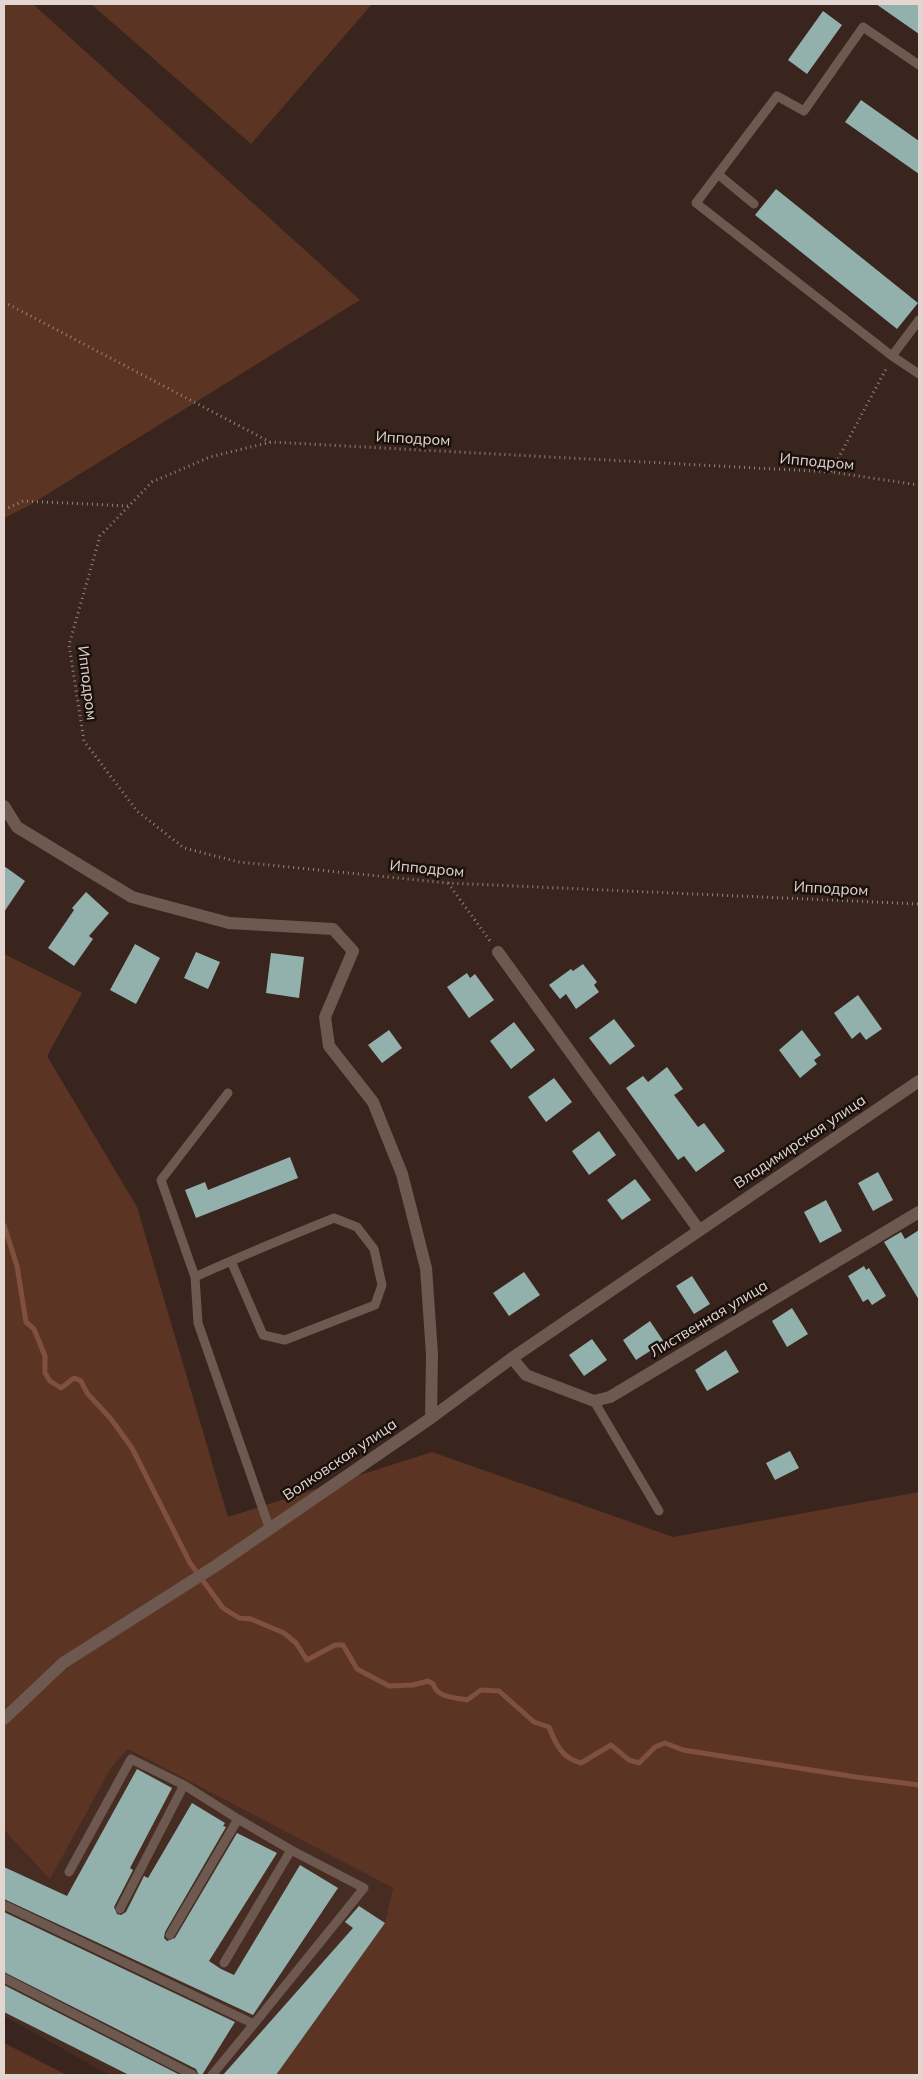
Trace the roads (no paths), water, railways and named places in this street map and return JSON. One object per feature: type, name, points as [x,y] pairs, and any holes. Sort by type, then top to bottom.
[{"type":"street","points":[[4,806],[17,827],[132,897],[229,923],[333,929],[353,951],[325,1016],[329,1046],[372,1102],[402,1174],[426,1268],[432,1354],[431,1418]]},
{"type":"street","points":[[498,952],[699,1230]]},
{"type":"street","name":"Владимирская улица","points":[[699,1230],[919,1081]]},
{"type":"street","name":"Лиственная улица","points":[[594,1400],[610,1397],[919,1212]]},
{"type":"street","name":"Волковская улица","points":[[4,1719],[63,1663],[209,1570],[269,1527],[431,1418],[512,1358],[699,1230]]},
{"type":"street","points":[[512,1358],[526,1375],[594,1400]]},
{"type":"lane","points":[[919,65],[863,27],[804,111],[777,96],[696,203],[892,356],[919,374]]},
{"type":"lane","points":[[718,175],[754,204]]},
{"type":"lane","points":[[892,356],[919,320]]},
{"type":"lane","points":[[228,1093],[161,1180],[195,1277],[198,1323],[269,1527]]},
{"type":"lane","points":[[195,1277],[231,1261],[334,1218],[357,1227],[374,1249],[382,1285],[375,1305],[285,1340],[263,1335],[231,1261]]},
{"type":"lane","points":[[594,1400],[659,1510]]},
{"type":"lane","points":[[69,1872],[131,1759],[184,1785],[291,1850],[364,1888],[212,2075]]},
{"type":"lane","points":[[120,1909],[184,1785]]},
{"type":"lane","points":[[170,1934],[238,1818]]},
{"type":"lane","points":[[224,1963],[291,1850]]},
{"type":"lane","points":[[4,1905],[254,2024]]},
{"type":"lane","points":[[4,1978],[193,2075]]},
{"type":"waterway","points":[[4,1225],[17,1266],[26,1322],[34,1329],[45,1356],[45,1373],[50,1381],[61,1388],[74,1378],[81,1381],[87,1393],[111,1419],[132,1448],[190,1563],[223,1608],[239,1618],[251,1619],[284,1633],[296,1643],[307,1660],[335,1645],[343,1645],[357,1669],[389,1686],[413,1685],[428,1681],[442,1694],[467,1700],[481,1690],[499,1691],[534,1722],[549,1727],[554,1740],[564,1754],[574,1761],[581,1763],[611,1745],[629,1760],[639,1763],[655,1747],[665,1743],[683,1750],[919,1785]]}]
